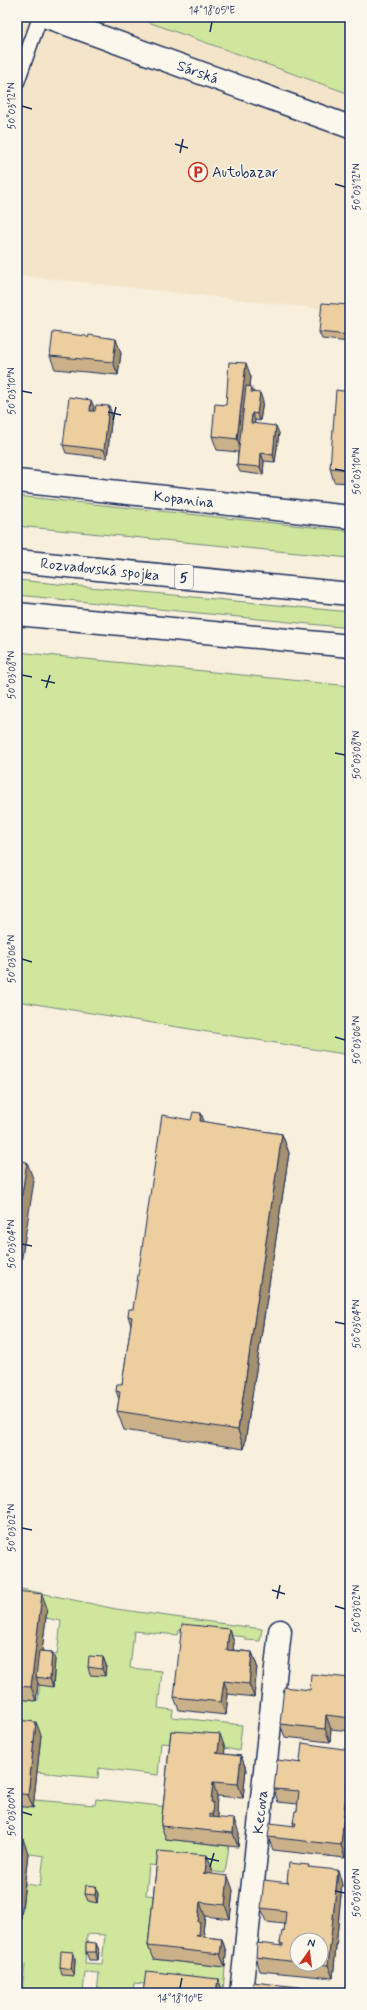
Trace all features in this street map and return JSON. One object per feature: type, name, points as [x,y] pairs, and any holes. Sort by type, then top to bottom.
[{"type":"main road","name":"Sárská","points":[[47,17],[350,127]]},
{"type":"main road","name":"Kopanina","points":[[17,481],[350,517]]},
{"type":"main road","name":"Rozvadovská spojka","points":[[17,561],[350,594]]},
{"type":"main road","points":[[17,614],[350,646]]},
{"type":"main road","name":"Kecova","points":[[240,1993],[280,1632]]},
{"type":"lane","points":[[17,82],[40,17]]},
{"type":"shaded area","points":[[17,17],[134,17],[350,94],[350,312],[17,275]]},
{"type":"green space","points":[[134,17],[350,17],[350,94]]},
{"type":"green space","points":[[17,496],[350,531],[350,558],[17,526]]},
{"type":"green space","points":[[17,580],[350,612],[350,628],[17,595]]},
{"type":"green space","points":[[17,652],[350,686],[350,1055],[17,1001]]},
{"type":"green space","points":[[17,1588],[116,1609],[262,1629],[260,1641],[245,1640],[245,1637],[211,1633],[210,1635],[179,1630],[178,1635],[134,1631],[130,1668],[162,1671],[158,1708],[173,1710],[172,1717],[242,1725],[239,1751],[225,1748],[161,1743],[158,1775],[99,1768],[98,1778],[37,1772],[17,1733],[17,1699],[38,1700],[43,1654],[57,1655],[61,1621],[46,1618],[47,1608],[17,1604]]},
{"type":"green space","points":[[96,1799],[169,1807],[166,1839],[229,1846],[225,1873],[149,1865],[146,1895],[160,1896],[153,1959],[225,1967],[223,1992],[134,1983],[133,1993],[97,1993],[99,1973],[85,1972],[83,1993],[22,1993],[25,1964],[17,1963],[17,1925],[20,1925],[25,1884],[40,1886],[44,1856],[17,1852],[17,1806],[34,1800],[95,1805]],"holes":[[[87,1934],[105,1935],[102,1964],[85,1963]]]},
{"type":"building","points":[[322,303],[350,305],[348,335],[319,332]]},
{"type":"building","points":[[53,332],[86,336],[88,338],[89,335],[116,339],[113,362],[50,356]]},
{"type":"building","points":[[229,362],[246,363],[237,439],[212,436],[215,404],[226,405]]},
{"type":"building","points":[[246,386],[252,387],[251,392],[260,393],[257,414],[252,413],[251,423],[276,426],[273,455],[261,453],[260,467],[237,465]]},
{"type":"building","points":[[336,390],[350,392],[350,470],[330,468]]},
{"type":"building","points":[[69,397],[91,400],[90,411],[95,411],[96,405],[109,406],[104,450],[63,445]]},
{"type":"building","points":[[193,1112],[201,1113],[200,1121],[282,1134],[238,1430],[117,1411],[120,1392],[116,1391],[117,1384],[122,1384],[132,1317],[128,1316],[129,1309],[133,1309],[162,1115],[191,1120]]},
{"type":"building","points":[[17,1160],[27,1162],[17,1226]]},
{"type":"building","points":[[17,1591],[42,1594],[31,1687],[17,1686]]},
{"type":"building","points":[[182,1624],[229,1629],[227,1650],[252,1652],[249,1684],[224,1681],[221,1702],[174,1697]]},
{"type":"building","points":[[39,1651],[52,1652],[50,1679],[36,1677]]},
{"type":"building","points":[[89,1656],[103,1657],[102,1669],[88,1667]]},
{"type":"building","points":[[311,1674],[350,1678],[350,1718],[326,1715],[325,1729],[280,1724],[284,1687],[310,1690]]},
{"type":"building","points":[[17,1720],[36,1722],[28,1795],[17,1793]]},
{"type":"building","points":[[171,1731],[220,1734],[218,1752],[216,1753],[241,1756],[238,1784],[213,1782],[211,1802],[213,1802],[212,1815],[209,1814],[209,1817],[234,1819],[233,1833],[161,1826]]},
{"type":"building","points":[[302,1743],[350,1750],[341,1845],[268,1837],[270,1823],[295,1826],[296,1823],[293,1823],[295,1811],[297,1811],[299,1791],[274,1789],[277,1760],[302,1763],[300,1761]]},
{"type":"building","points":[[17,1839],[23,1839],[17,1897]]},
{"type":"building","points":[[158,1851],[207,1855],[205,1873],[203,1873],[228,1876],[225,1905],[200,1902],[198,1922],[200,1922],[199,1935],[196,1934],[196,1936],[222,1939],[220,1954],[148,1946]]},
{"type":"building","points":[[289,1863],[309,1865],[308,1867],[338,1870],[329,1956],[329,1932],[289,1932],[289,1961],[256,1957],[257,1943],[283,1946],[283,1944],[280,1943],[282,1931],[284,1932],[286,1911],[261,1908],[264,1880],[289,1883],[287,1881]]},
{"type":"building","points":[[86,1885],[96,1886],[95,1895],[85,1894]]},
{"type":"building","points":[[86,1942],[96,1943],[96,1952],[86,1952]]},
{"type":"building","points":[[61,1951],[73,1952],[71,1969],[60,1967]]},
{"type":"building","points":[[146,1971],[218,1979],[216,1993],[191,1990],[190,1992],[193,1993],[143,1993]]},
{"type":"building","points":[[253,1982],[326,1990],[325,1993],[252,1993]]},
{"type":"place","name":"Autobazar","points":[[198,172]]}]
